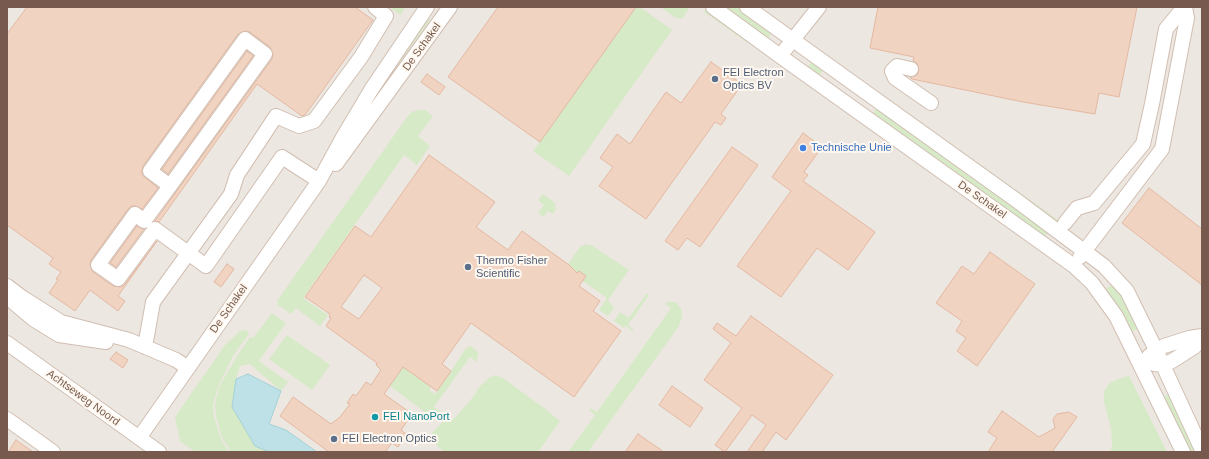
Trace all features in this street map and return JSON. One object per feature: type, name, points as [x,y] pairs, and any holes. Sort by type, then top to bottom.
[{"type":"street","points":[[146,348],[153,302],[231,194],[237,175],[276,116],[299,126],[314,121],[361,57],[386,16],[375,7]]},
{"type":"street","name":"De Schakel","points":[[139,438],[319,181],[371,90],[427,7]]},
{"type":"street","name":"De Schakel","points":[[319,181],[336,165],[422,54],[450,7]]},
{"type":"street","name":"De Schakel","points":[[713,7],[1074,266],[1092,283],[1116,316],[1135,366],[1183,452]]},
{"type":"street","name":"De Schakel","points":[[747,7],[1085,250],[1104,266],[1127,291],[1202,450]]},
{"type":"street","points":[[780,56],[819,7]]},
{"type":"street","points":[[1065,223],[1077,208],[1094,203],[1143,144],[1166,29],[1184,7]]},
{"type":"street","points":[[1074,266],[1162,149],[1187,18],[1184,7]]},
{"type":"street","points":[[170,186],[150,171],[245,40],[265,54],[170,186],[150,225],[206,266],[282,157],[319,181]]},
{"type":"street","points":[[911,69],[897,66],[892,71],[895,78],[931,103]]},
{"type":"street","points":[[7,286],[61,322],[129,340],[176,360],[188,368]]},
{"type":"street","points":[[7,297],[33,320],[59,335],[146,348]]},
{"type":"street","points":[[1135,366],[1156,350],[1164,346],[1202,333]]},
{"type":"street","points":[[1135,366],[1163,365],[1194,347],[1202,333]]},
{"type":"street","name":"Achtseweg Noord","points":[[7,343],[159,452]]},
{"type":"street","points":[[7,419],[53,452]]},
{"type":"shaded area","points":[[7,7],[1202,7],[1202,452],[7,452]]},
{"type":"green space","points":[[389,7],[405,7],[401,15]]},
{"type":"green space","points":[[635,7],[640,7],[672,30],[569,176],[533,151]]},
{"type":"green space","points":[[660,7],[687,7],[689,9],[682,19],[676,18]]},
{"type":"green space","points":[[721,7],[737,7],[769,30],[771,34],[770,36],[767,38]]},
{"type":"green space","points":[[706,9],[777,60],[778,64],[704,12]]},
{"type":"green space","points":[[425,16],[430,20],[369,105]]},
{"type":"green space","points":[[804,39],[1061,222],[1057,223],[805,43]]},
{"type":"green space","points":[[812,61],[824,69],[818,77],[807,68]]},
{"type":"green space","points":[[876,109],[1049,231],[1044,238],[873,114]]},
{"type":"green space","points":[[425,110],[433,116],[418,136],[430,146],[417,165],[404,155],[303,298],[328,315],[320,326],[296,308],[291,314],[278,305],[277,301],[407,117],[412,112]]},
{"type":"green space","points":[[865,123],[941,177],[941,180],[863,125]]},
{"type":"green space","points":[[543,194],[555,203],[556,209],[553,214],[548,211],[543,217],[538,213],[544,205],[538,200]]},
{"type":"green space","points":[[585,244],[591,245],[629,270],[608,300],[614,308],[608,316],[599,310],[607,298],[577,277],[561,281],[571,267],[568,264],[580,247]]},
{"type":"green space","points":[[1113,284],[1124,300],[1138,328],[1131,332],[1117,305],[1106,289]]},
{"type":"green space","points":[[647,293],[649,295],[628,325],[634,330],[633,331],[626,326],[624,328],[614,321],[620,312],[629,318]]},
{"type":"green space","points":[[667,302],[676,302],[681,309],[682,317],[679,326],[588,452],[568,452],[595,415],[589,410],[590,408],[597,412],[671,308],[665,304]]},
{"type":"green space","points":[[272,313],[286,323],[259,361],[288,382],[281,391],[250,364],[240,366],[236,379],[232,407],[255,446],[269,452],[231,452],[222,438],[216,416],[215,404],[219,387],[250,337],[253,338]]},
{"type":"green space","points":[[246,330],[249,334],[233,356],[218,387],[213,405],[214,417],[221,439],[229,452],[195,452],[180,441],[175,417],[225,345],[240,331]]},
{"type":"green space","points":[[287,335],[330,365],[312,390],[269,359]]},
{"type":"green space","points":[[471,346],[478,353],[477,362],[470,357],[434,407],[441,412],[437,414],[430,415],[426,413],[390,386],[403,367],[431,387],[429,390],[435,394],[466,348]]},
{"type":"green space","points":[[495,375],[503,378],[560,421],[538,452],[444,452],[436,445],[432,437],[432,433],[447,417],[453,420],[473,397],[480,386]]},
{"type":"green space","points":[[1129,376],[1167,452],[1110,452],[1112,447],[1111,428],[1104,403],[1104,391],[1110,383]]},
{"type":"green space","points":[[1169,394],[1198,452],[1189,452],[1162,398]]},
{"type":"water","points":[[248,374],[281,391],[269,424],[286,430],[317,452],[269,452],[255,446],[232,407],[236,379]]},
{"type":"building","points":[[27,7],[355,7],[373,20],[305,115],[302,116],[257,84],[159,222],[155,221],[272,59],[273,55],[270,47],[250,32],[246,31],[238,34],[143,166],[142,175],[158,188],[142,209],[136,206],[131,206],[128,209],[91,260],[90,265],[93,272],[113,286],[121,287],[125,284],[157,241],[118,296],[125,301],[118,311],[90,290],[75,311],[49,293],[58,280],[56,279],[61,272],[49,264],[53,258],[7,225],[7,34]]},
{"type":"building","points":[[498,7],[636,7],[540,142],[448,77]]},
{"type":"building","points":[[878,7],[1137,7],[1119,97],[1099,93],[1095,114],[1023,102],[912,79],[910,77],[917,75],[919,70],[917,63],[913,61],[914,57],[870,48]]},
{"type":"building","points":[[247,51],[253,56],[168,174],[162,169]]},
{"type":"building","points":[[711,62],[742,84],[721,114],[726,118],[721,125],[715,122],[646,219],[599,186],[613,167],[600,158],[617,134],[630,144],[666,92],[681,103]]},
{"type":"building","points":[[427,74],[445,87],[439,95],[421,82]]},
{"type":"building","points":[[803,133],[822,147],[804,172],[808,175],[803,181],[875,232],[848,270],[817,248],[781,297],[737,266],[791,191],[772,177]]},
{"type":"building","points":[[732,147],[758,165],[700,247],[687,238],[678,250],[665,241]]},
{"type":"building","points":[[429,155],[495,202],[476,227],[508,250],[522,231],[569,265],[577,273],[579,271],[586,276],[579,286],[600,301],[593,311],[621,331],[574,397],[471,323],[442,364],[451,371],[437,391],[403,367],[384,394],[412,414],[401,430],[406,434],[398,447],[392,443],[385,452],[329,452],[280,416],[293,397],[331,424],[340,417],[350,404],[347,403],[353,394],[356,396],[366,382],[371,385],[381,370],[376,365],[377,363],[326,326],[331,318],[329,317],[330,314],[305,297],[355,226],[371,237]],"holes":[[[364,275],[382,288],[359,319],[341,307]]]},
{"type":"building","points":[[1149,188],[1202,229],[1202,285],[1122,223]]},
{"type":"building","points":[[137,226],[144,229],[116,267],[110,263]]},
{"type":"building","points":[[990,252],[1035,284],[977,366],[957,351],[966,338],[956,331],[962,321],[936,303],[962,266],[974,274]]},
{"type":"building","points":[[227,264],[234,269],[221,287],[214,282]]},
{"type":"building","points":[[751,316],[833,375],[786,440],[776,432],[762,452],[747,452],[766,425],[752,415],[725,452],[715,445],[742,408],[704,380],[731,343],[713,329],[717,323],[736,336]]},
{"type":"building","points":[[116,352],[128,360],[123,368],[110,359]]},
{"type":"building","points":[[672,386],[703,408],[690,427],[659,405]]},
{"type":"building","points":[[1002,411],[1039,437],[1055,428],[1053,419],[1057,414],[1069,412],[1077,417],[1052,452],[988,452],[997,438],[988,432]]},
{"type":"building","points":[[638,434],[664,452],[625,452]]},
{"type":"building","points":[[16,440],[33,452],[8,452]]},
{"type":"place","name":"FEI Electron Optics BV","points":[[715,79]]},
{"type":"place","name":"Technische Unie","points":[[803,148]]},
{"type":"place","name":"Thermo Fisher Scientific","points":[[468,267]]},
{"type":"place","name":"FEI NanoPort","points":[[375,417]]},
{"type":"place","name":"FEI Electron Optics","points":[[334,439]]}]
